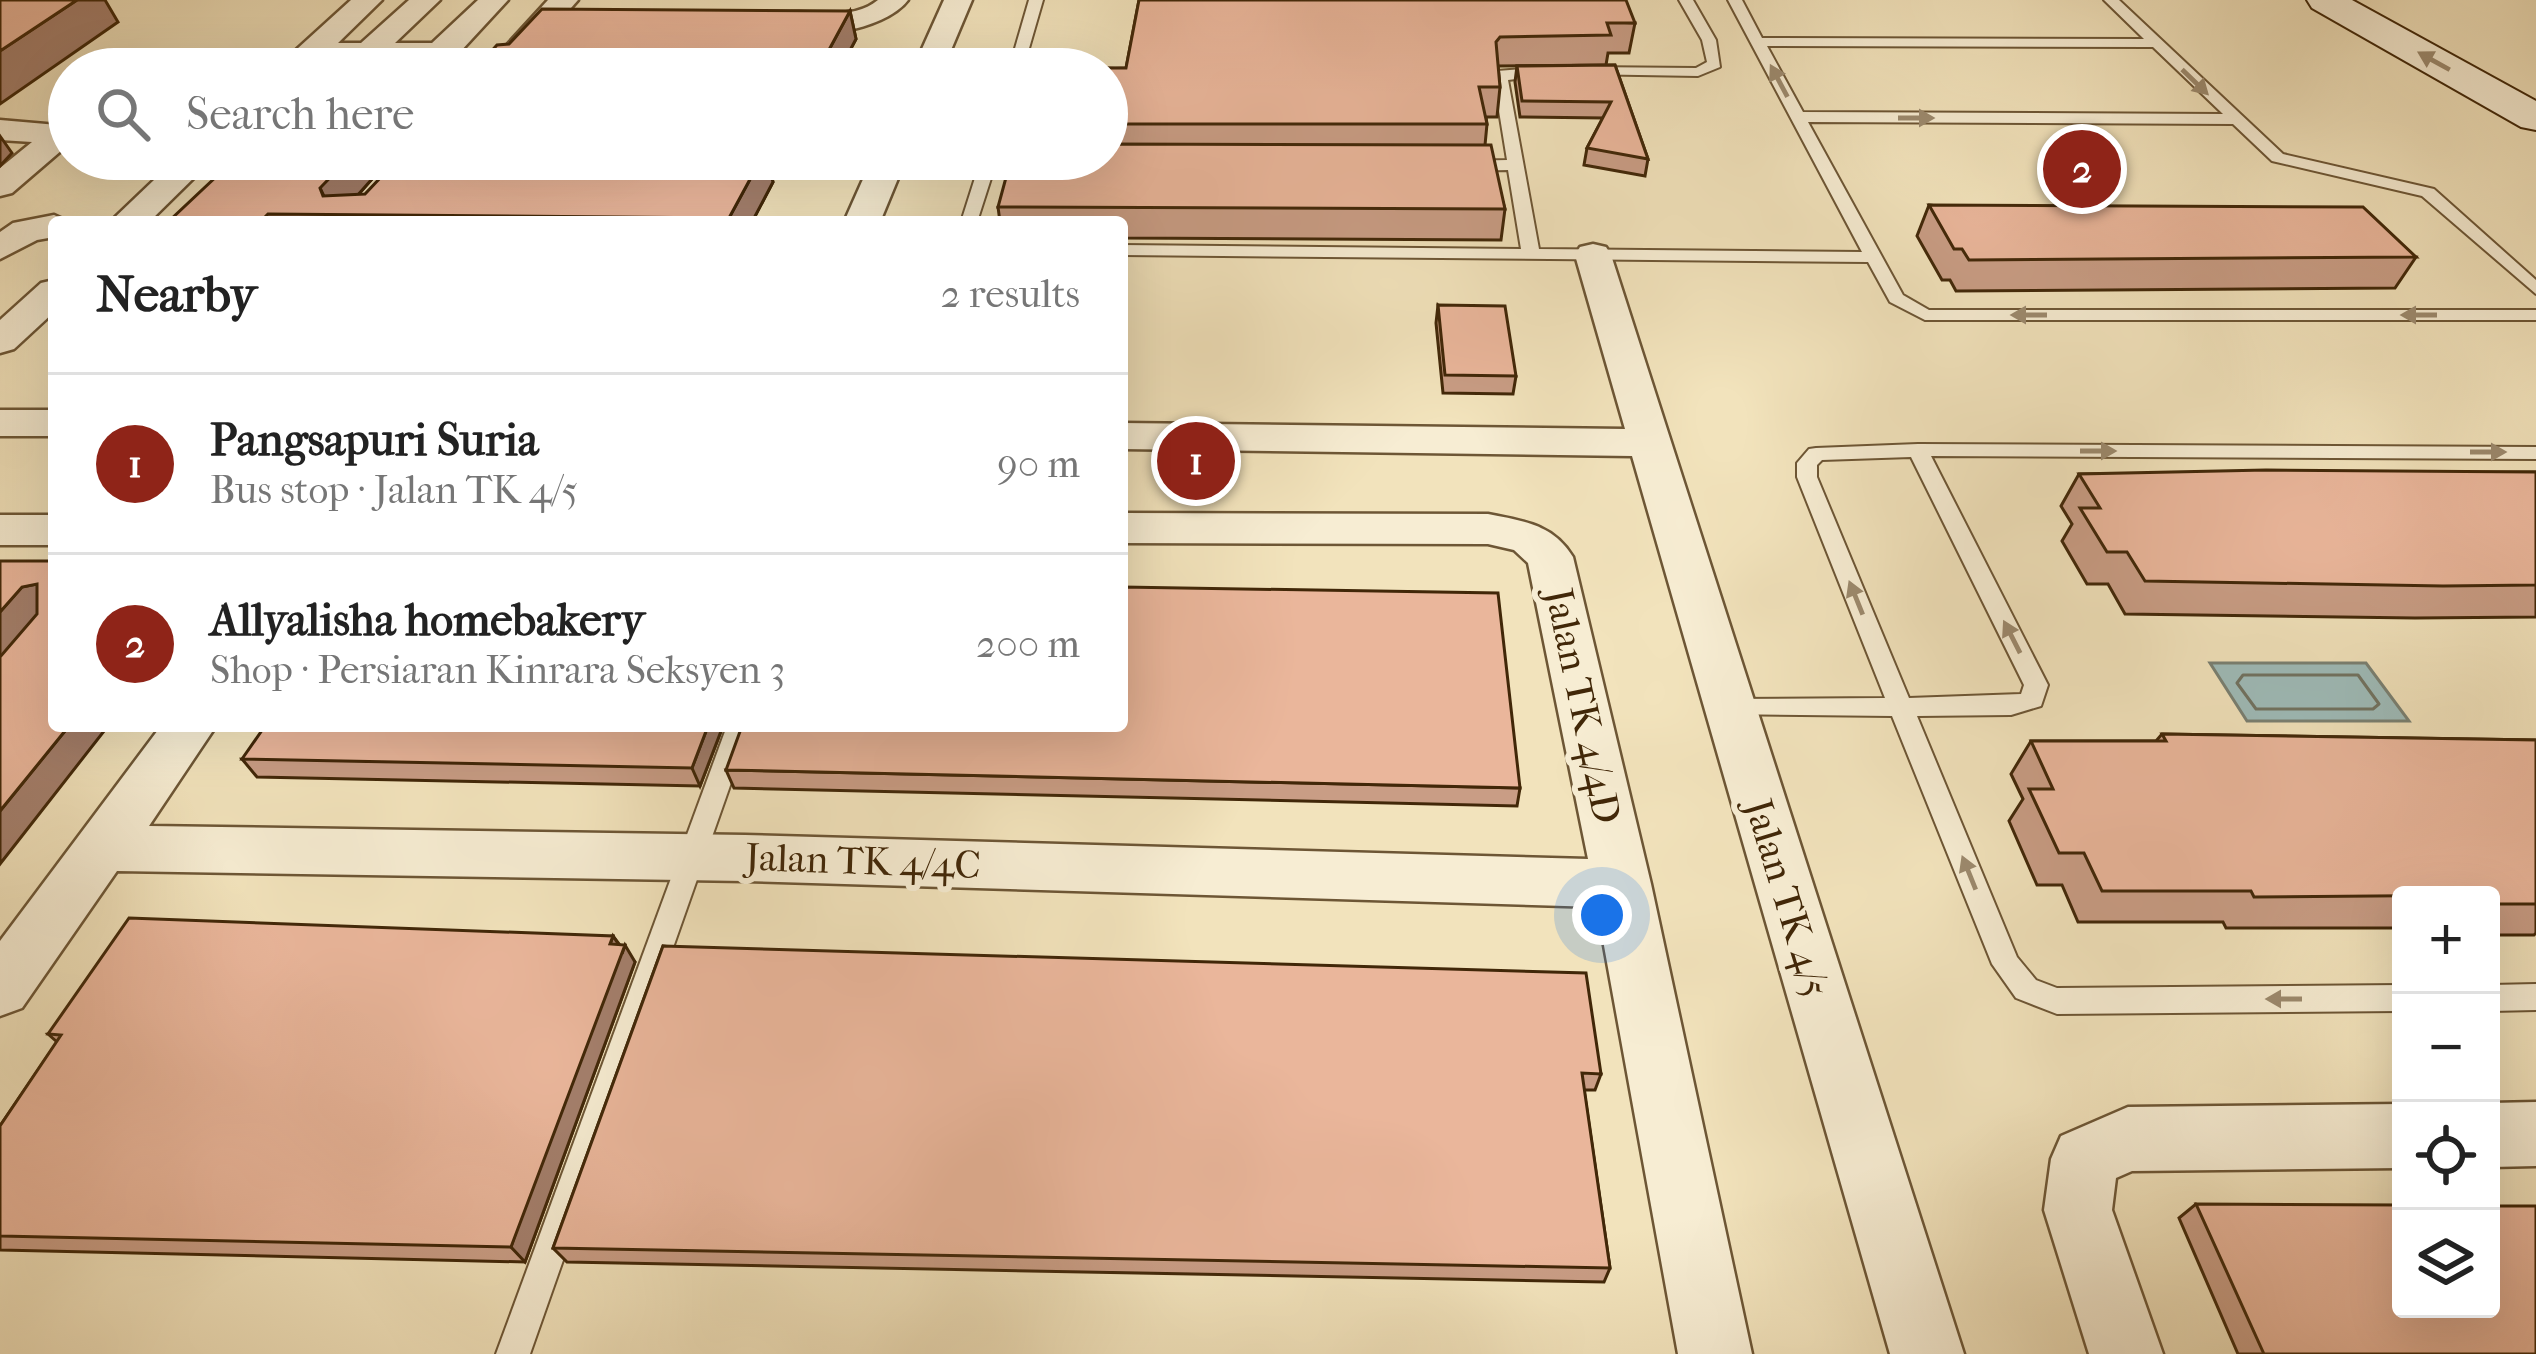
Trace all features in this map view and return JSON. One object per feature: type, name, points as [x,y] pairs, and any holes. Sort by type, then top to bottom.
[{"type":"main road","points":[[2325,0],[2536,118]]},
{"type":"main road","points":[[2391,0],[2536,88]]},
{"type":"street","points":[[316,48],[368,0]]},
{"type":"street","points":[[373,48],[426,0]]},
{"type":"street","points":[[444,48],[494,0]]},
{"type":"street","points":[[752,20],[862,21],[884,14],[893,0]]},
{"type":"street","points":[[937,48],[958,0]]},
{"type":"street","points":[[520,48],[557,8],[595,17]]},
{"type":"street","points":[[0,130],[48,133]]},
{"type":"street","points":[[0,186],[48,145]]},
{"type":"street","points":[[134,216],[173,180]]},
{"type":"street","points":[[865,216],[880,180]]},
{"type":"street","points":[[0,248],[26,231],[48,227]]},
{"type":"street","name":"Jalan TK 4/5","points":[[1593,255],[1927,1354]]},
{"type":"street","points":[[0,341],[48,297]]},
{"type":"street","points":[[0,423],[48,423]]},
{"type":"street","points":[[1128,436],[1647,443]]},
{"type":"street","name":"Jalan TK 4/4D","points":[[1128,528],[1488,529],[1528,538],[1550,556],[1622,884],[1714,1354]]},
{"type":"street","points":[[0,530],[48,530]]},
{"type":"street","points":[[0,989],[186,732]]},
{"type":"street","name":"Jalan TK 4/4C","points":[[104,848],[690,857],[1622,884]]},
{"type":"street","points":[[2500,1135],[2536,1135]]},
{"type":"street","points":[[2126,1354],[2078,1210],[2085,1159],[2128,1139],[2392,1136]]},
{"type":"lane","points":[[1022,48],[1036,0]]},
{"type":"lane","points":[[1531,255],[1502,74],[1697,72],[1714,64],[1709,40],[1686,0]]},
{"type":"lane","points":[[1735,0],[1896,298],[1925,316],[2536,315]]},
{"type":"lane","points":[[2111,0],[2278,158],[2428,192],[2536,290]]},
{"type":"lane","points":[[1757,42],[2155,43]]},
{"type":"lane","points":[[1798,118],[2234,119]]},
{"type":"lane","points":[[1442,166],[1513,165]]},
{"type":"lane","points":[[971,216],[982,180]]},
{"type":"lane","points":[[1128,250],[1874,257]]},
{"type":"lane","points":[[1728,708],[2011,706],[2032,700],[2036,685],[1918,450]]},
{"type":"lane","points":[[2392,998],[2057,1001],[2026,988],[2006,964],[1808,477],[1807,464],[1816,454],[1834,451],[2536,453]]},
{"type":"lane","points":[[513,1354],[738,732]]},
{"type":"lane","points":[[2500,998],[2536,997]]},
{"type":"water","points":[[2210,663],[2366,663],[2409,721],[2247,721]]},
{"type":"building","points":[[0,0],[77,0],[0,51]]},
{"type":"building","points":[[1139,0],[1626,0],[1635,23],[1607,23],[1611,35],[1500,37],[1496,42],[1500,87],[1479,87],[1487,124],[1128,124],[1128,58]]},
{"type":"building","points":[[542,9],[850,11],[830,48],[494,48],[509,44]]},
{"type":"building","points":[[1615,65],[1648,159],[1587,148],[1611,102],[1522,101],[1517,66]]},
{"type":"building","points":[[1128,144],[1491,145],[1505,209],[998,207],[1005,180],[1128,180]]},
{"type":"building","points":[[213,180],[328,180],[320,188],[323,196],[365,194],[378,180],[750,180],[730,216],[174,216]]},
{"type":"building","points":[[1929,205],[2363,207],[2416,257],[1969,260],[1962,249],[1954,249]]},
{"type":"building","points":[[1438,305],[1505,306],[1516,376],[1445,375]]},
{"type":"building","points":[[2536,472],[2536,585],[2145,581],[2127,552],[2107,552],[2080,508],[2100,508],[2079,474]]},
{"type":"building","points":[[0,561],[48,561],[48,732],[64,732],[0,811],[0,657],[37,614],[37,584],[22,587],[0,612]]},
{"type":"building","points":[[1128,587],[1498,593],[1520,788],[726,770],[740,732],[1128,732]]},
{"type":"building","points":[[261,732],[706,732],[692,768],[242,759]]},
{"type":"building","points":[[2162,734],[2536,740],[2536,904],[2500,904],[2500,886],[2392,886],[2392,896],[2102,891],[2084,853],[2059,853],[2029,789],[2053,789],[2031,741],[2166,741]]},
{"type":"building","points":[[129,918],[613,936],[610,944],[625,945],[511,1247],[0,1236],[0,1126],[61,1035],[48,1034]]},
{"type":"building","points":[[663,946],[1586,973],[1601,1074],[1582,1073],[1610,1268],[553,1248]]},
{"type":"building","points":[[2196,1204],[2392,1205],[2392,1318],[2500,1318],[2500,1206],[2536,1206],[2536,1354],[2264,1354]]},
{"type":"place","name":"Allyalisha homebakery","points":[[2082,169]]},
{"type":"place","name":"Pangsapuri Suria","points":[[1196,461]]}]
